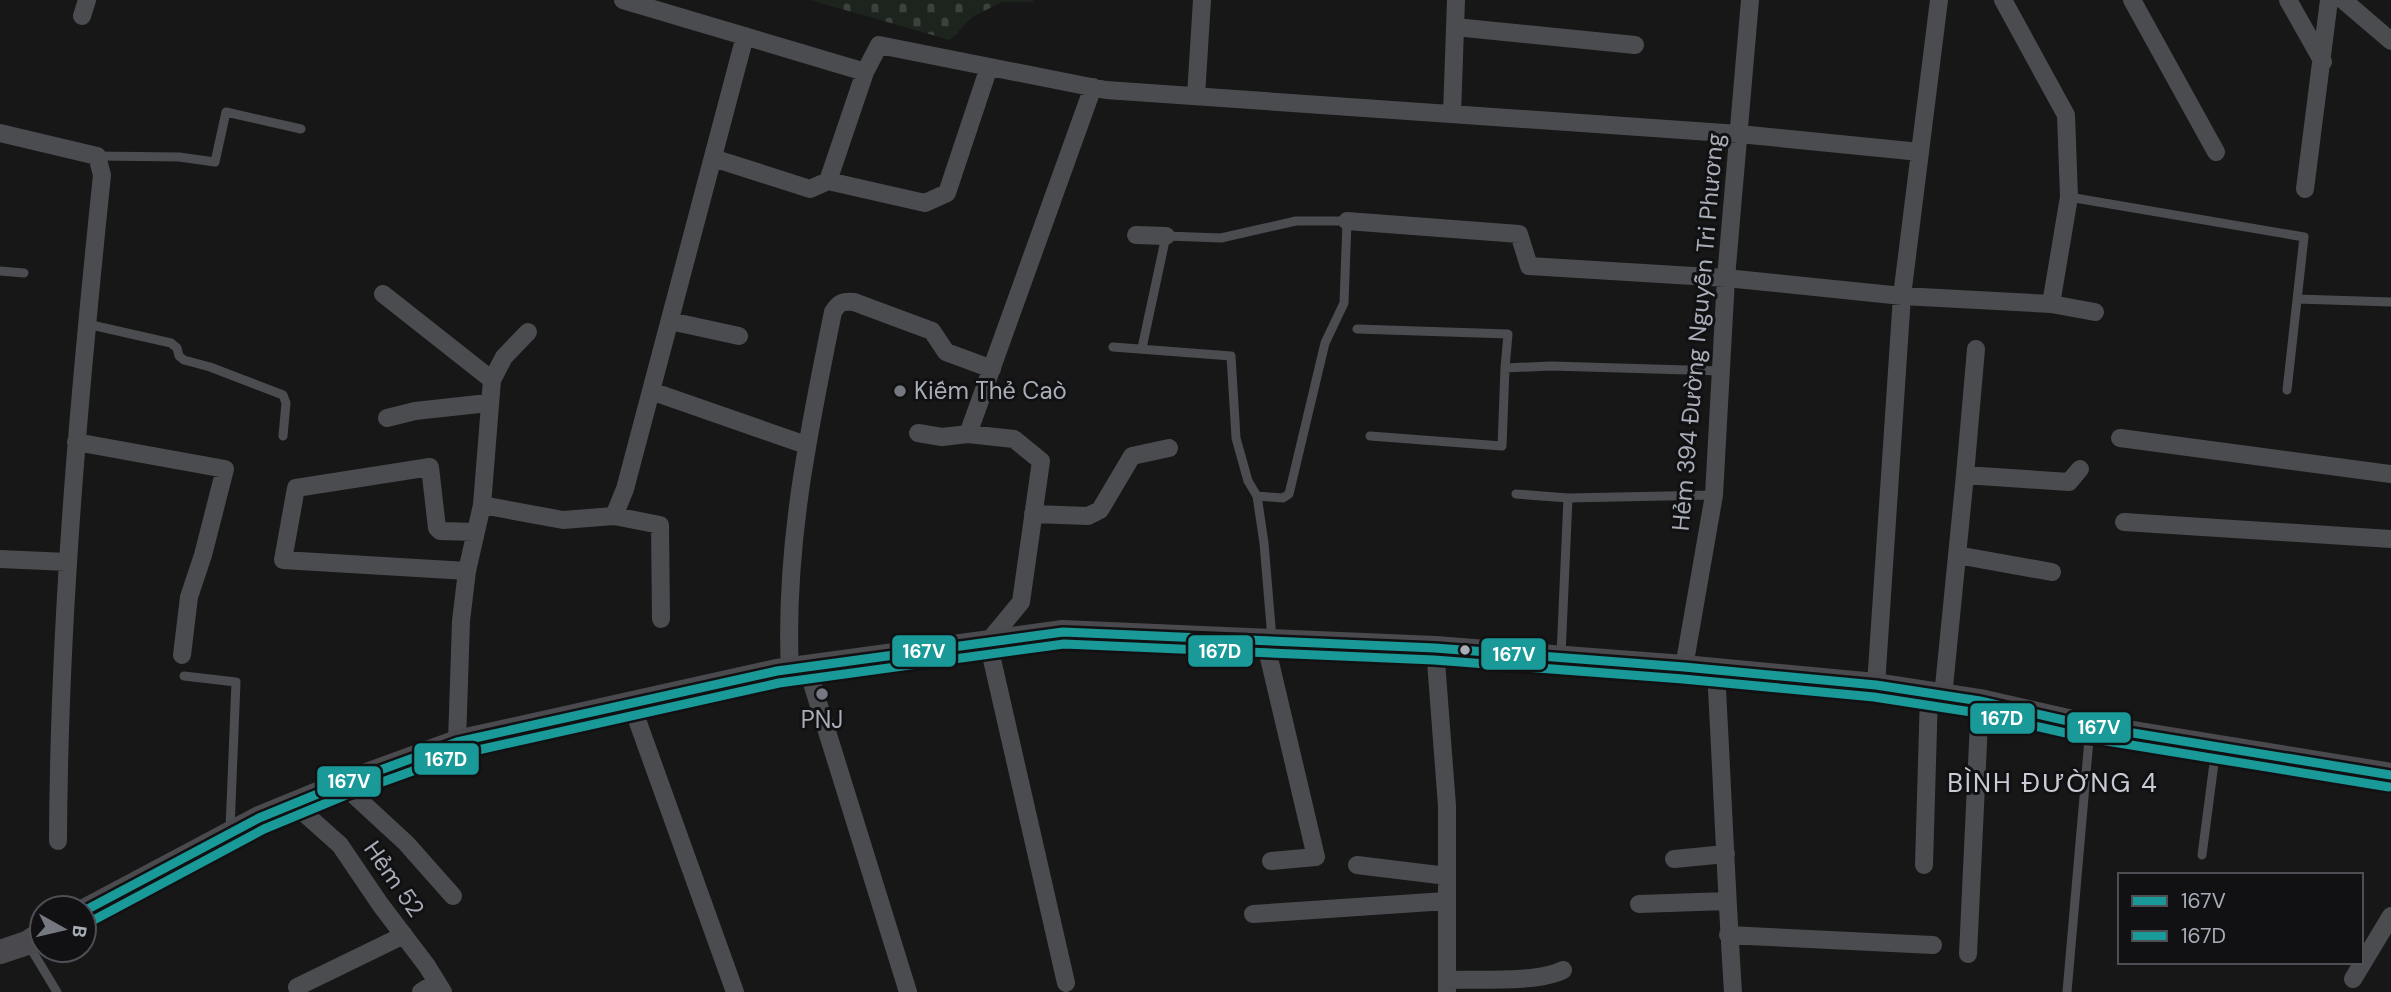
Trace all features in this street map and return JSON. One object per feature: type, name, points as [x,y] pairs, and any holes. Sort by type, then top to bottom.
[{"type":"main road","points":[[98,904],[259,818],[457,742],[799,668],[1063,632],[1435,648],[1876,685],[1980,701],[2090,726],[2391,775]]},
{"type":"main road","points":[[0,953],[28,941]]},
{"type":"street","points":[[623,0],[865,72]]},
{"type":"street","points":[[1196,96],[1202,0]]},
{"type":"street","points":[[1452,114],[1456,0]]},
{"type":"street","name":"Hẻm 394 Đường Nguyễn Tri Phương","points":[[1684,667],[1714,495],[1726,278],[1750,0]]},
{"type":"street","points":[[2003,0],[2066,115],[2069,197],[2051,304]]},
{"type":"street","points":[[2132,0],[2216,152]]},
{"type":"street","points":[[2288,0],[2323,62]]},
{"type":"street","points":[[2305,189],[2329,0]]},
{"type":"street","points":[[2343,0],[2391,41]]},
{"type":"street","points":[[1876,685],[1902,296],[1942,2]]},
{"type":"street","points":[[1455,27],[1635,45]]},
{"type":"street","points":[[614,516],[625,489],[745,36]]},
{"type":"street","points":[[828,181],[865,72],[879,45],[1093,87],[1739,134],[1920,152]]},
{"type":"street","points":[[713,158],[810,189],[828,181],[925,203],[947,193],[989,66]]},
{"type":"street","points":[[968,434],[1093,87]]},
{"type":"street","points":[[0,133],[97,156],[102,175],[76,442],[68,562],[58,744],[58,841]]},
{"type":"street","points":[[1347,221],[1519,234],[1529,266],[1726,278],[1902,296],[2051,304],[2095,312]]},
{"type":"street","points":[[1136,235],[1166,236]]},
{"type":"street","points":[[383,294],[492,380]]},
{"type":"street","points":[[908,992],[799,668],[788,622],[790,570],[806,445],[833,312],[837,305],[845,301],[932,331],[946,352],[992,369]]},
{"type":"street","points":[[670,321],[739,336]]},
{"type":"street","points":[[457,742],[461,621],[467,571],[482,505],[488,403],[492,380],[503,357],[528,332]]},
{"type":"street","points":[[1924,865],[1936,696],[1957,555],[1976,349]]},
{"type":"street","points":[[651,391],[806,445]]},
{"type":"street","points":[[387,418],[415,411],[488,403]]},
{"type":"street","points":[[918,433],[942,437],[968,434],[1014,439],[1041,461],[1021,602],[988,642],[1066,983]]},
{"type":"street","points":[[2120,439],[2391,474]]},
{"type":"street","points":[[76,442],[225,469],[203,555],[189,597],[182,655]]},
{"type":"street","points":[[1033,514],[1088,516],[1100,510],[1132,456],[1169,448]]},
{"type":"street","points":[[467,571],[283,560],[296,488],[430,460],[437,528],[440,531],[476,532]]},
{"type":"street","points":[[1965,475],[2069,482],[2080,470]]},
{"type":"street","points":[[482,505],[563,520],[614,516],[660,525],[661,619]]},
{"type":"street","points":[[2124,522],[2391,540]]},
{"type":"street","points":[[1957,555],[2052,572]]},
{"type":"street","points":[[0,559],[68,562]]},
{"type":"street","points":[[1269,641],[1317,857],[1271,861]]},
{"type":"street","points":[[1435,648],[1447,806],[1447,986],[1555,974],[1563,970]]},
{"type":"street","points":[[1716,671],[1732,992]]},
{"type":"street","points":[[1968,954],[1980,701]]},
{"type":"street","points":[[631,703],[735,992]]},
{"type":"street","points":[[342,784],[406,843],[453,896]]},
{"type":"street","name":"Hẻm 52","points":[[294,804],[340,845],[440,987]]},
{"type":"street","points":[[1674,859],[1726,854]]},
{"type":"street","points":[[1357,865],[1447,876]]},
{"type":"street","points":[[1253,914],[1447,901]]},
{"type":"street","points":[[1639,904],[1727,901]]},
{"type":"street","points":[[2363,962],[2391,916]]},
{"type":"street","points":[[297,987],[404,935]]},
{"type":"street","points":[[1728,935],[1933,945]]},
{"type":"street","points":[[2353,979],[2362,964]]},
{"type":"street","points":[[421,992],[440,987]]},
{"type":"lane","points":[[97,156],[179,157],[215,162],[226,112],[300,129]]},
{"type":"lane","points":[[2069,197],[2304,237],[2287,390]]},
{"type":"lane","points":[[1142,348],[1166,236],[1222,238],[1296,221],[1347,221],[1344,303],[1325,343],[1289,494],[1283,498],[1257,496]]},
{"type":"lane","points":[[0,271],[24,273]]},
{"type":"lane","points":[[2297,299],[2391,302]]},
{"type":"lane","points":[[87,324],[171,343],[184,360],[283,395],[286,403],[283,436]]},
{"type":"lane","points":[[1357,329],[1508,334],[1504,368],[1502,446],[1370,436]]},
{"type":"lane","points":[[1113,347],[1231,356],[1236,439],[1248,481],[1257,496],[1264,543],[1269,641]]},
{"type":"lane","points":[[1504,368],[1551,366],[1721,371]]},
{"type":"lane","points":[[1517,494],[1567,498],[1714,495]]},
{"type":"lane","points":[[1561,657],[1567,498]]},
{"type":"lane","points":[[184,676],[236,682],[230,834]]},
{"type":"lane","points":[[2067,992],[2090,726]]},
{"type":"lane","points":[[2202,855],[2216,747]]},
{"type":"lane","points":[[46,964],[57,992]]},
{"type":"green space","points":[[810,0],[1033,2],[1002,2],[972,17],[950,40]]},
{"type":"transit line","name":"167V","points":[[98,904],[259,818],[457,742],[777,671],[1063,632],[1435,648],[1876,685],[1980,701],[2090,726],[2391,775]]},
{"type":"transit line","name":"167D","points":[[98,918],[264,829],[346,795],[460,754],[779,683],[1064,644],[1434,660],[1874,697],[1978,713],[2088,738],[2389,787]]},
{"type":"place","name":"Kiếm Thẻ Caò","points":[[900,391]]},
{"type":"place","name":"PNJ","points":[[822,694]]},
{"type":"district","name":"BÌNH ĐƯỜNG 4","points":[[2053,783]]}]
